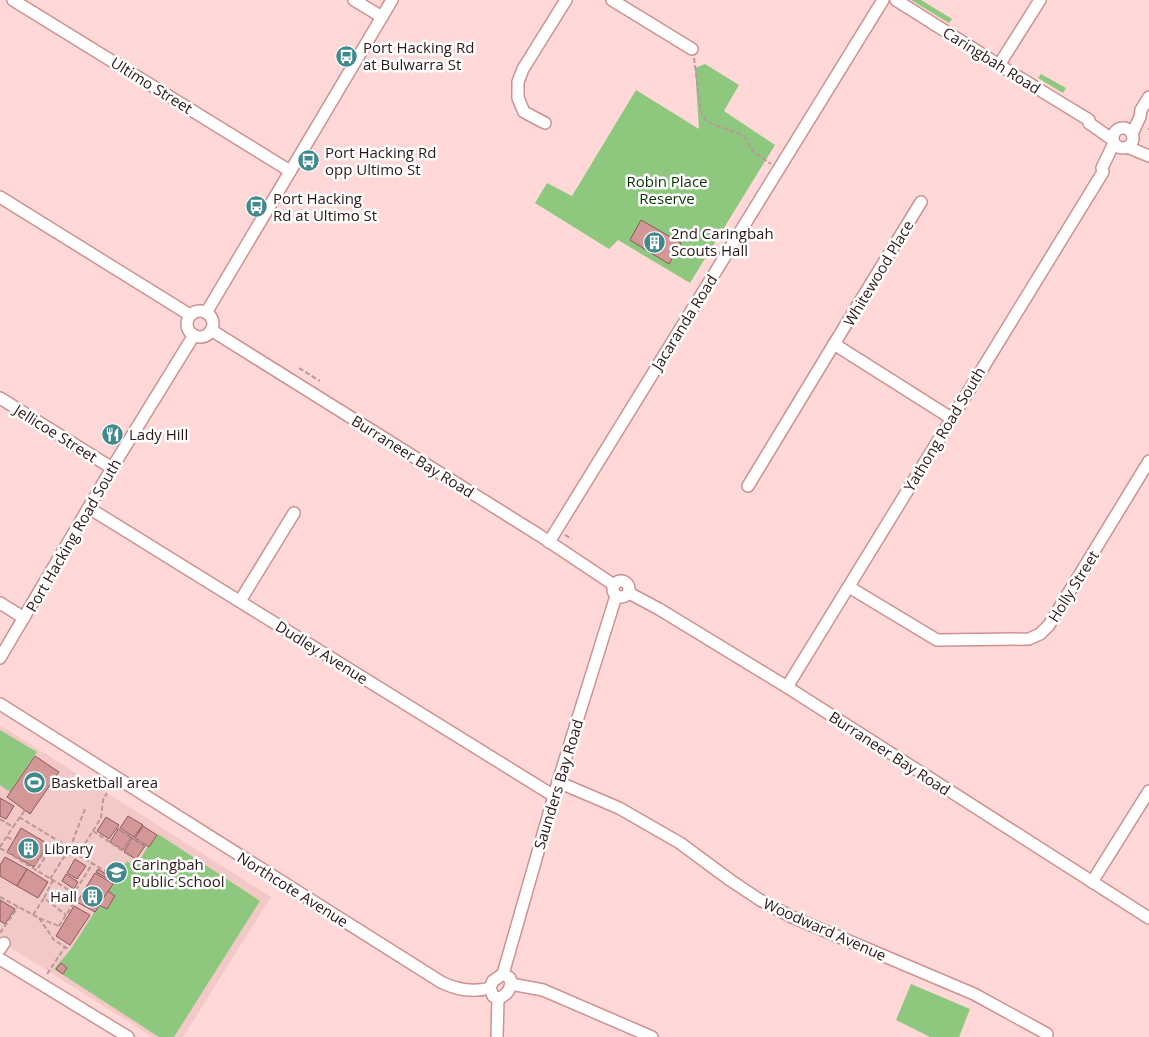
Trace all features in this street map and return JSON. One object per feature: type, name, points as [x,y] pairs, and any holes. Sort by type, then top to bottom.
[{"type":"street","name":"Ultimo Street","points":[[13,0],[290,171]]},
{"type":"street","points":[[354,0],[382,17]]},
{"type":"street","points":[[206,313],[392,0]]},
{"type":"street","points":[[545,122],[524,112],[518,98],[518,82],[523,68],[566,0]]},
{"type":"street","points":[[612,0],[692,49]]},
{"type":"street","name":"Jacaranda Road","points":[[549,542],[882,0]]},
{"type":"street","name":"Caringbah Road","points":[[896,0],[1089,120],[1089,123],[1149,148]]},
{"type":"street","points":[[999,65],[1040,0]]},
{"type":"street","name":"Yathong Road South","points":[[787,687],[1103,172],[1102,168],[1123,138],[1133,115],[1140,110],[1149,97]]},
{"type":"street","name":"Caringbah Road","points":[[1123,138],[1149,156]]},
{"type":"street","points":[[0,197],[190,315]]},
{"type":"street","name":"Whitewood Place","points":[[748,486],[921,202]]},
{"type":"street","points":[[198,311],[206,313],[212,322],[211,330],[202,336],[194,334],[187,326],[190,315],[198,311]]},
{"type":"street","name":"Burraneer Bay Road","points":[[211,330],[549,542],[615,590],[622,581],[627,583],[630,588],[629,593],[659,609],[787,687],[1149,918]]},
{"type":"street","name":"Port Hacking Road South","points":[[0,658],[112,468],[194,334]]},
{"type":"street","points":[[834,344],[951,418]]},
{"type":"street","name":"Jellicoe Street","points":[[0,398],[112,468]]},
{"type":"street","name":"Holly Street","points":[[849,587],[937,640],[1029,639],[1036,637],[1049,625],[1149,461]]},
{"type":"street","name":"Dudley Avenue","points":[[89,508],[554,796]]},
{"type":"street","points":[[240,601],[294,513]]},
{"type":"street","name":"Saunders Bay Road","points":[[504,974],[615,590]]},
{"type":"street","points":[[0,603],[24,618]]},
{"type":"street","name":"Northcote Avenue","points":[[0,704],[441,982],[452,987],[471,991],[490,988]]},
{"type":"street","name":"Woodward Avenue","points":[[558,782],[619,808],[680,843],[738,885],[792,917],[974,994],[1047,1034]]},
{"type":"street","points":[[1092,882],[1149,791]]},
{"type":"street","points":[[0,959],[128,1037]]},
{"type":"street","points":[[504,974],[510,978],[511,984],[508,992],[498,999],[493,996],[490,988],[493,981],[504,974]]},
{"type":"street","points":[[511,984],[543,990],[652,1037]]},
{"type":"street","points":[[497,1037],[498,999]]},
{"type":"path","points":[[692,49],[701,112],[707,122],[743,135],[754,152],[778,168]]},
{"type":"path","points":[[299,368],[320,381]]},
{"type":"path","points":[[78,855],[101,818],[103,800],[107,793]]},
{"type":"path","points":[[72,854],[70,848],[85,809]]},
{"type":"path","points":[[25,810],[0,848],[74,893]]},
{"type":"path","points":[[20,817],[70,848]]},
{"type":"path","points":[[1,819],[13,827]]},
{"type":"path","points":[[118,828],[146,846]]},
{"type":"path","points":[[93,831],[123,851],[132,837]]},
{"type":"path","points":[[7,837],[14,841]]},
{"type":"path","points":[[35,865],[44,853],[47,854],[36,871]]},
{"type":"path","points":[[33,915],[44,898],[51,879],[64,857],[72,854],[78,855],[107,872]]},
{"type":"path","points":[[0,897],[60,927],[75,901],[74,893],[93,863]]},
{"type":"path","points":[[44,898],[66,915]]},
{"type":"path","points":[[1,942],[18,907]]},
{"type":"path","points":[[39,918],[54,940],[68,949]]},
{"type":"path","points":[[47,975],[64,947]]},
{"type":"shaded area","name":"Caringbah Public School","points":[[0,725],[271,897],[183,1037],[153,1037],[0,941]]},
{"type":"green space","points":[[911,0],[921,0],[952,19],[949,23]]},
{"type":"green space","name":"Robin Place Reserve","points":[[705,64],[739,85],[724,111],[775,145],[690,283],[618,240],[609,249],[535,203],[547,183],[572,196],[636,90],[699,129],[695,68]]},
{"type":"green space","points":[[1041,74],[1066,88],[1063,93],[1038,78]]},
{"type":"green space","points":[[0,730],[37,752],[10,792],[0,785]]},
{"type":"green space","points":[[158,834],[260,901],[174,1037],[159,1037],[54,969],[71,949],[127,861],[136,867],[148,846]]},
{"type":"green space","points":[[911,984],[970,1009],[959,1037],[930,1037],[896,1020]]},
{"type":"building","name":"2nd Caringbah Scouts Hall","points":[[641,220],[681,243],[669,264],[630,240]]},
{"type":"building","name":"Basketball area","points":[[35,756],[59,772],[30,814],[7,797]]},
{"type":"building","points":[[0,798],[14,806],[6,819],[0,816]]},
{"type":"building","points":[[128,816],[143,825],[134,837],[120,828]]},
{"type":"building","points":[[106,817],[119,825],[109,839],[97,831]]},
{"type":"building","points":[[143,826],[157,835],[149,847],[135,838]]},
{"type":"building","name":"Library","points":[[21,828],[48,844],[34,867],[7,852]]},
{"type":"building","points":[[118,829],[131,837],[123,850],[110,842]]},
{"type":"building","points":[[132,838],[145,846],[136,859],[124,852]]},
{"type":"building","points":[[5,857],[27,869],[17,886],[0,876],[0,865]]},
{"type":"building","points":[[75,859],[86,866],[77,879],[67,873]]},
{"type":"building","points":[[27,869],[48,882],[38,898],[17,886]]},
{"type":"building","points":[[98,869],[114,879],[113,882],[96,872]]},
{"type":"building","name":"Hall","points":[[95,873],[113,884],[95,912],[77,902]]},
{"type":"building","points":[[66,874],[78,882],[74,889],[62,881]]},
{"type":"building","points":[[108,891],[115,896],[107,909],[99,905]]},
{"type":"building","points":[[0,900],[15,909],[5,924],[0,921]]},
{"type":"building","points":[[74,906],[90,915],[70,945],[56,936]]},
{"type":"building","points":[[61,963],[67,968],[63,974],[56,969]]},
{"type":"place","name":"Port Hacking Rd at Bulwarra St","points":[[347,56]]},
{"type":"place","name":"Port Hacking Rd opp Ultimo St","points":[[309,161]]},
{"type":"place","name":"Port Hacking Rd at Ultimo St","points":[[257,207]]},
{"type":"place","name":"2nd Caringbah Scouts Hall","points":[[655,242]]},
{"type":"place","name":"Lady Hill","points":[[113,434]]},
{"type":"place","name":"Basketball area","points":[[35,782]]},
{"type":"place","name":"Library","points":[[28,848]]},
{"type":"place","name":"Caringbah Public School","points":[[116,873]]},
{"type":"place","name":"Hall","points":[[93,896]]}]
